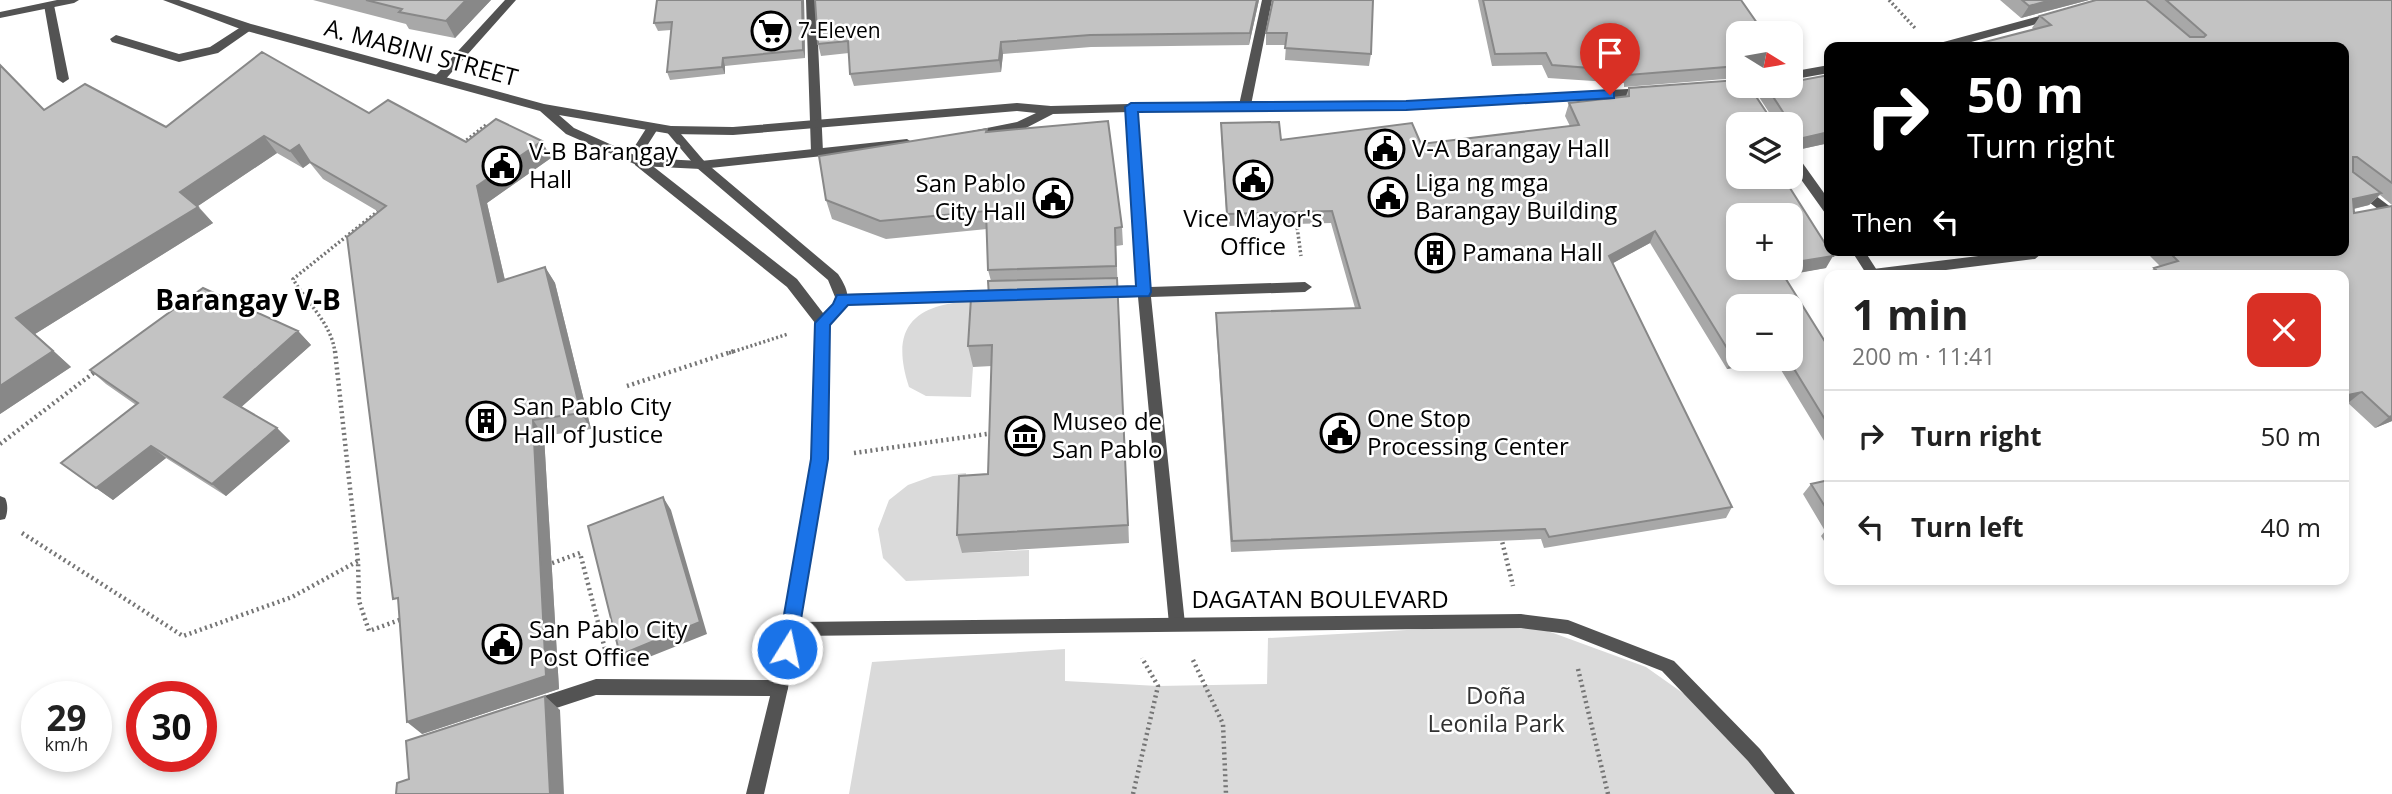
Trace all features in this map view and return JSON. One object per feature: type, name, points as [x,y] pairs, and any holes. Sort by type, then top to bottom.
[{"type":"street","points":[[0,9],[5,0]]},
{"type":"street","points":[[0,15],[74,0]]},
{"type":"street","name":"A. MABINI STREET","points":[[168,0],[247,27],[544,108],[671,130],[733,131],[1017,107],[1051,110],[1245,105],[1406,105],[1655,91]]},
{"type":"street","points":[[439,79],[511,0]]},
{"type":"street","points":[[811,0],[817,152]]},
{"type":"street","points":[[1245,105],[1267,0]]},
{"type":"street","points":[[49,5],[63,79]]},
{"type":"street","points":[[1958,42],[2072,11]]},
{"type":"street","points":[[116,39],[179,58],[214,50],[247,27]]},
{"type":"street","points":[[1803,74],[1824,70]]},
{"type":"street","points":[[1131,107],[1144,292],[1177,624]]},
{"type":"street","name":"A. MABINI STREET","points":[[544,108],[570,131],[639,162],[701,165],[914,142]]},
{"type":"street","name":"A. MABINI STREET","points":[[970,136],[1020,126],[1051,110]]},
{"type":"street","points":[[653,127],[639,149],[639,162],[792,283],[822,323],[820,459],[780,688],[755,794]]},
{"type":"street","points":[[671,130],[701,165],[832,276],[842,289],[843,299],[839,307],[822,323]]},
{"type":"street","points":[[1803,173],[1824,203]]},
{"type":"street","points":[[2349,180],[2384,212]]},
{"type":"street","points":[[1905,270],[2019,256]]},
{"type":"street","points":[[1090,293],[1305,287]]},
{"type":"street","points":[[843,299],[1020,295]]},
{"type":"street","name":"DAGATAN BOULEVARD","points":[[791,629],[1521,621],[1567,627],[1668,666],[1754,755],[1786,794]]},
{"type":"street","points":[[520,712],[596,687],[780,688]]},
{"type":"path","points":[[1889,0],[1923,38]]},
{"type":"path","points":[[457,148],[517,100]]},
{"type":"path","points":[[385,205],[293,279],[306,301],[320,315],[334,346],[358,561],[359,601],[369,631],[416,614]]},
{"type":"path","points":[[1296,215],[1305,287]]},
{"type":"path","points":[[627,386],[822,323]]},
{"type":"path","points":[[0,444],[103,365]]},
{"type":"path","points":[[820,459],[995,433]]},
{"type":"path","points":[[1,509],[27,539],[183,636],[292,597],[358,561]]},
{"type":"path","points":[[1500,533],[1521,621]]},
{"type":"path","points":[[540,567],[580,553],[607,655],[596,687]]},
{"type":"path","points":[[1567,627],[1608,794]]},
{"type":"path","points":[[1202,678],[1223,724],[1226,794]]},
{"type":"path","points":[[1133,794],[1158,686]]},
{"type":"green space","points":[[1032,298],[973,367],[971,397],[926,396],[909,387],[902,355],[906,333],[917,317],[934,308],[956,302]]},
{"type":"green space","points":[[966,473],[962,553],[1029,550],[1029,576],[906,581],[883,558],[878,529],[889,500],[908,485],[933,476]]},
{"type":"green space","name":"Doña Leonila Park","points":[[1526,623],[1646,667],[1738,732],[1789,794],[849,794],[872,662],[1065,649],[1065,681],[1158,686],[1267,684],[1268,638]]},
{"type":"building","points":[[366,0],[466,0],[446,21],[399,12],[402,9]]},
{"type":"building","points":[[657,0],[802,0],[803,50],[723,58],[722,67],[667,72],[672,22],[654,23]]},
{"type":"building","points":[[815,0],[1257,0],[1250,33],[1090,35],[1001,42],[999,60],[850,74],[848,41],[818,44]]},
{"type":"building","points":[[1273,0],[1373,0],[1371,54],[1285,48],[1287,33],[1266,33]]},
{"type":"building","points":[[1483,0],[1741,0],[1756,21],[1726,21],[1726,67],[1628,75],[1628,71],[1552,65],[1546,53],[1495,54]]},
{"type":"building","points":[[2022,0],[2051,0],[2029,6]]},
{"type":"building","points":[[2096,0],[2146,0],[2190,37],[2204,37],[2206,35],[2166,0],[2392,0],[2392,183],[2357,157],[2353,157],[2353,172],[2381,193],[2353,199],[2354,213],[2392,206],[2392,416],[2389,417],[2362,392],[2349,395],[2349,270],[2154,268],[2178,261],[2173,256],[2349,256],[2349,42],[1985,42],[2051,25],[2040,16]]},
{"type":"building","points":[[262,52],[369,113],[388,100],[466,142],[496,119],[542,141],[477,186],[498,282],[545,267],[581,413],[533,420],[546,676],[407,722],[398,598],[393,599],[347,237],[386,206],[310,162],[299,145],[290,151],[264,136],[180,192],[198,207],[16,318],[53,351],[0,386],[0,65],[44,110],[85,84],[166,127]]},
{"type":"building","points":[[1824,76],[1824,133],[1803,138],[1803,112],[1783,112],[1774,98],[1803,98],[1803,80]]},
{"type":"building","points":[[1726,81],[1726,98],[1757,98],[1766,112],[1726,112],[1726,189],[1791,189],[1799,203],[1726,203],[1726,280],[1786,280],[1795,294],[1726,294],[1726,347],[1655,231],[1609,256],[1732,507],[1549,537],[1545,529],[1232,541],[1216,313],[1360,308],[1332,211],[1227,214],[1221,123],[1279,122],[1281,140],[1412,123],[1421,144],[1579,125],[1569,103],[1629,96],[1629,88]]},
{"type":"building","points":[[1108,121],[1122,227],[1115,228],[1116,266],[988,270],[986,211],[880,221],[826,200],[819,156],[987,129],[986,132]]},
{"type":"building","points":[[1803,209],[1824,242],[1824,256],[1833,256],[1803,261]]},
{"type":"building","points":[[1117,278],[1128,525],[957,535],[959,476],[988,474],[992,345],[968,346],[971,298],[989,297],[988,281]]},
{"type":"building","points":[[203,288],[298,331],[224,397],[277,428],[212,484],[151,446],[96,488],[61,463],[138,403],[90,370]]},
{"type":"building","points":[[1803,306],[1824,340],[1824,418],[1795,371],[1803,371]]},
{"type":"building","points":[[1824,481],[1824,505],[1811,484]]},
{"type":"building","points":[[663,497],[700,622],[620,655],[588,526]]},
{"type":"building","points":[[545,696],[550,794],[396,794],[397,783],[409,779],[406,741]]},
{"type":"place","name":"7-Eleven","points":[[771,31]]},
{"type":"place","name":"V-A Barangay Hall","points":[[1385,149]]},
{"type":"place","name":"V-B Barangay Hall","points":[[502,166]]},
{"type":"place","name":"Vice Mayor's Office","points":[[1253,180]]},
{"type":"place","name":"Liga ng mga Barangay Building","points":[[1388,197]]},
{"type":"place","name":"San Pablo City Hall","points":[[1053,198]]},
{"type":"place","name":"Pamana Hall","points":[[1435,253]]},
{"type":"place","name":"San Pablo City Hall of Justice","points":[[486,421]]},
{"type":"place","name":"One Stop Processing Center","points":[[1340,433]]},
{"type":"place","name":"Museo de San Pablo","points":[[1025,436]]},
{"type":"place","name":"San Pablo City Post Office","points":[[502,644]]},
{"type":"district","name":"Barangay V-B","points":[[248,300]]},
{"type":"route","points":[[787,649],[820,459],[822,323],[839,307],[843,299],[1144,292],[1131,107],[1406,105],[1610,95]]}]
